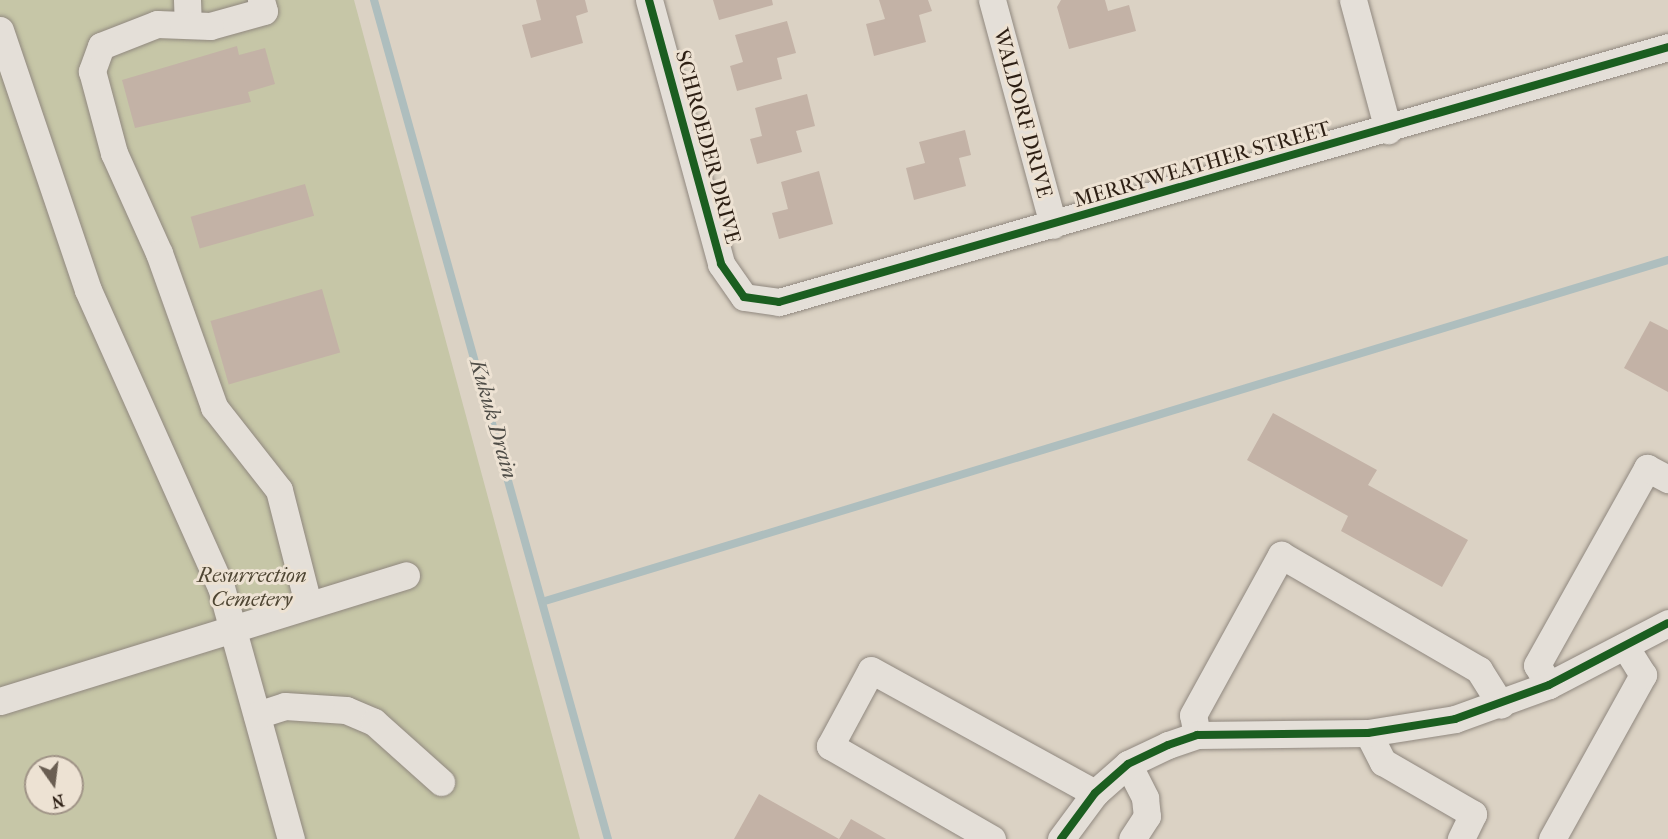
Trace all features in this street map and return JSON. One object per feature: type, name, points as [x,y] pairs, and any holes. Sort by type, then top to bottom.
[{"type":"street","points":[[261,0],[264,11],[210,26],[188,13],[101,46],[93,71],[114,153],[159,253],[214,407],[279,490],[308,604]]},
{"type":"street","name":"SCHROEDER DRIVE","points":[[649,0],[716,246],[730,284],[744,297]]},
{"type":"street","name":"WALDORF DRIVE","points":[[992,0],[1053,225]]},
{"type":"street","points":[[1353,0],[1388,130]]},
{"type":"street","points":[[0,30],[88,290],[208,554],[257,714],[291,839]]},
{"type":"street","name":"MERRYWEATHER STREET","points":[[744,297],[779,302],[804,297],[1388,130],[1668,47]]},
{"type":"street","points":[[1549,685],[1537,665],[1647,468],[1668,479]]},
{"type":"street","points":[[1197,735],[1193,715],[1281,555],[1479,670],[1501,705]]},
{"type":"street","points":[[0,701],[151,658],[231,628],[406,575]]},
{"type":"street","points":[[1061,839],[1095,794],[1128,764],[1197,735],[1368,733],[1455,719],[1501,705],[1549,685],[1668,623]]},
{"type":"street","points":[[1552,839],[1643,675],[1625,646]]},
{"type":"street","points":[[992,839],[830,746],[871,670],[1095,794]]},
{"type":"street","points":[[257,714],[285,706],[346,710],[374,722],[441,782]]},
{"type":"street","points":[[1368,733],[1383,762],[1473,814],[1461,839]]},
{"type":"street","points":[[1128,764],[1145,798],[1147,816],[1132,839]]},
{"type":"green space","name":"Resurrection Cemetery","points":[[0,0],[354,0],[580,839],[0,839]]},
{"type":"building","points":[[536,0],[585,0],[588,12],[576,16],[583,43],[531,58],[522,25],[541,20]]},
{"type":"building","points":[[713,0],[772,0],[773,5],[719,20]]},
{"type":"building","points":[[879,0],[928,0],[932,11],[919,15],[926,42],[874,56],[866,24],[885,19]]},
{"type":"building","points":[[1061,0],[1105,0],[1108,11],[1129,5],[1136,31],[1069,49],[1057,7]]},
{"type":"building","points":[[787,21],[796,53],[777,58],[782,79],[737,91],[730,66],[743,62],[735,35]]},
{"type":"building","points":[[237,46],[239,55],[265,48],[275,84],[248,92],[251,102],[135,128],[122,80]]},
{"type":"building","points":[[807,94],[815,126],[796,131],[802,152],[757,164],[750,139],[762,136],[755,108]]},
{"type":"building","points":[[965,130],[971,155],[959,158],[966,186],[914,200],[906,168],[925,163],[919,142]]},
{"type":"building","points":[[819,171],[833,224],[779,239],[772,213],[788,209],[781,182]]},
{"type":"building","points":[[305,184],[314,216],[200,249],[191,217]]},
{"type":"building","points":[[322,289],[340,352],[229,384],[210,321]]},
{"type":"building","points":[[1650,321],[1668,330],[1668,392],[1624,368]]},
{"type":"building","points":[[1273,413],[1377,470],[1368,485],[1468,540],[1442,587],[1341,531],[1348,516],[1247,460]]},
{"type":"building","points":[[759,794],[839,839],[734,839]]},
{"type":"building","points":[[851,819],[886,839],[839,839]]},
{"type":"waterway","name":"Kukuk Drain","points":[[374,0],[608,839]]},
{"type":"waterway","points":[[545,601],[1668,260]]},
{"type":"cycle path","points":[[649,0],[721,264],[744,297],[779,302],[1668,47]]},
{"type":"cycle path","points":[[1061,839],[1095,793],[1128,764],[1168,745],[1197,735],[1368,733],[1455,719],[1549,685],[1668,623]]}]
